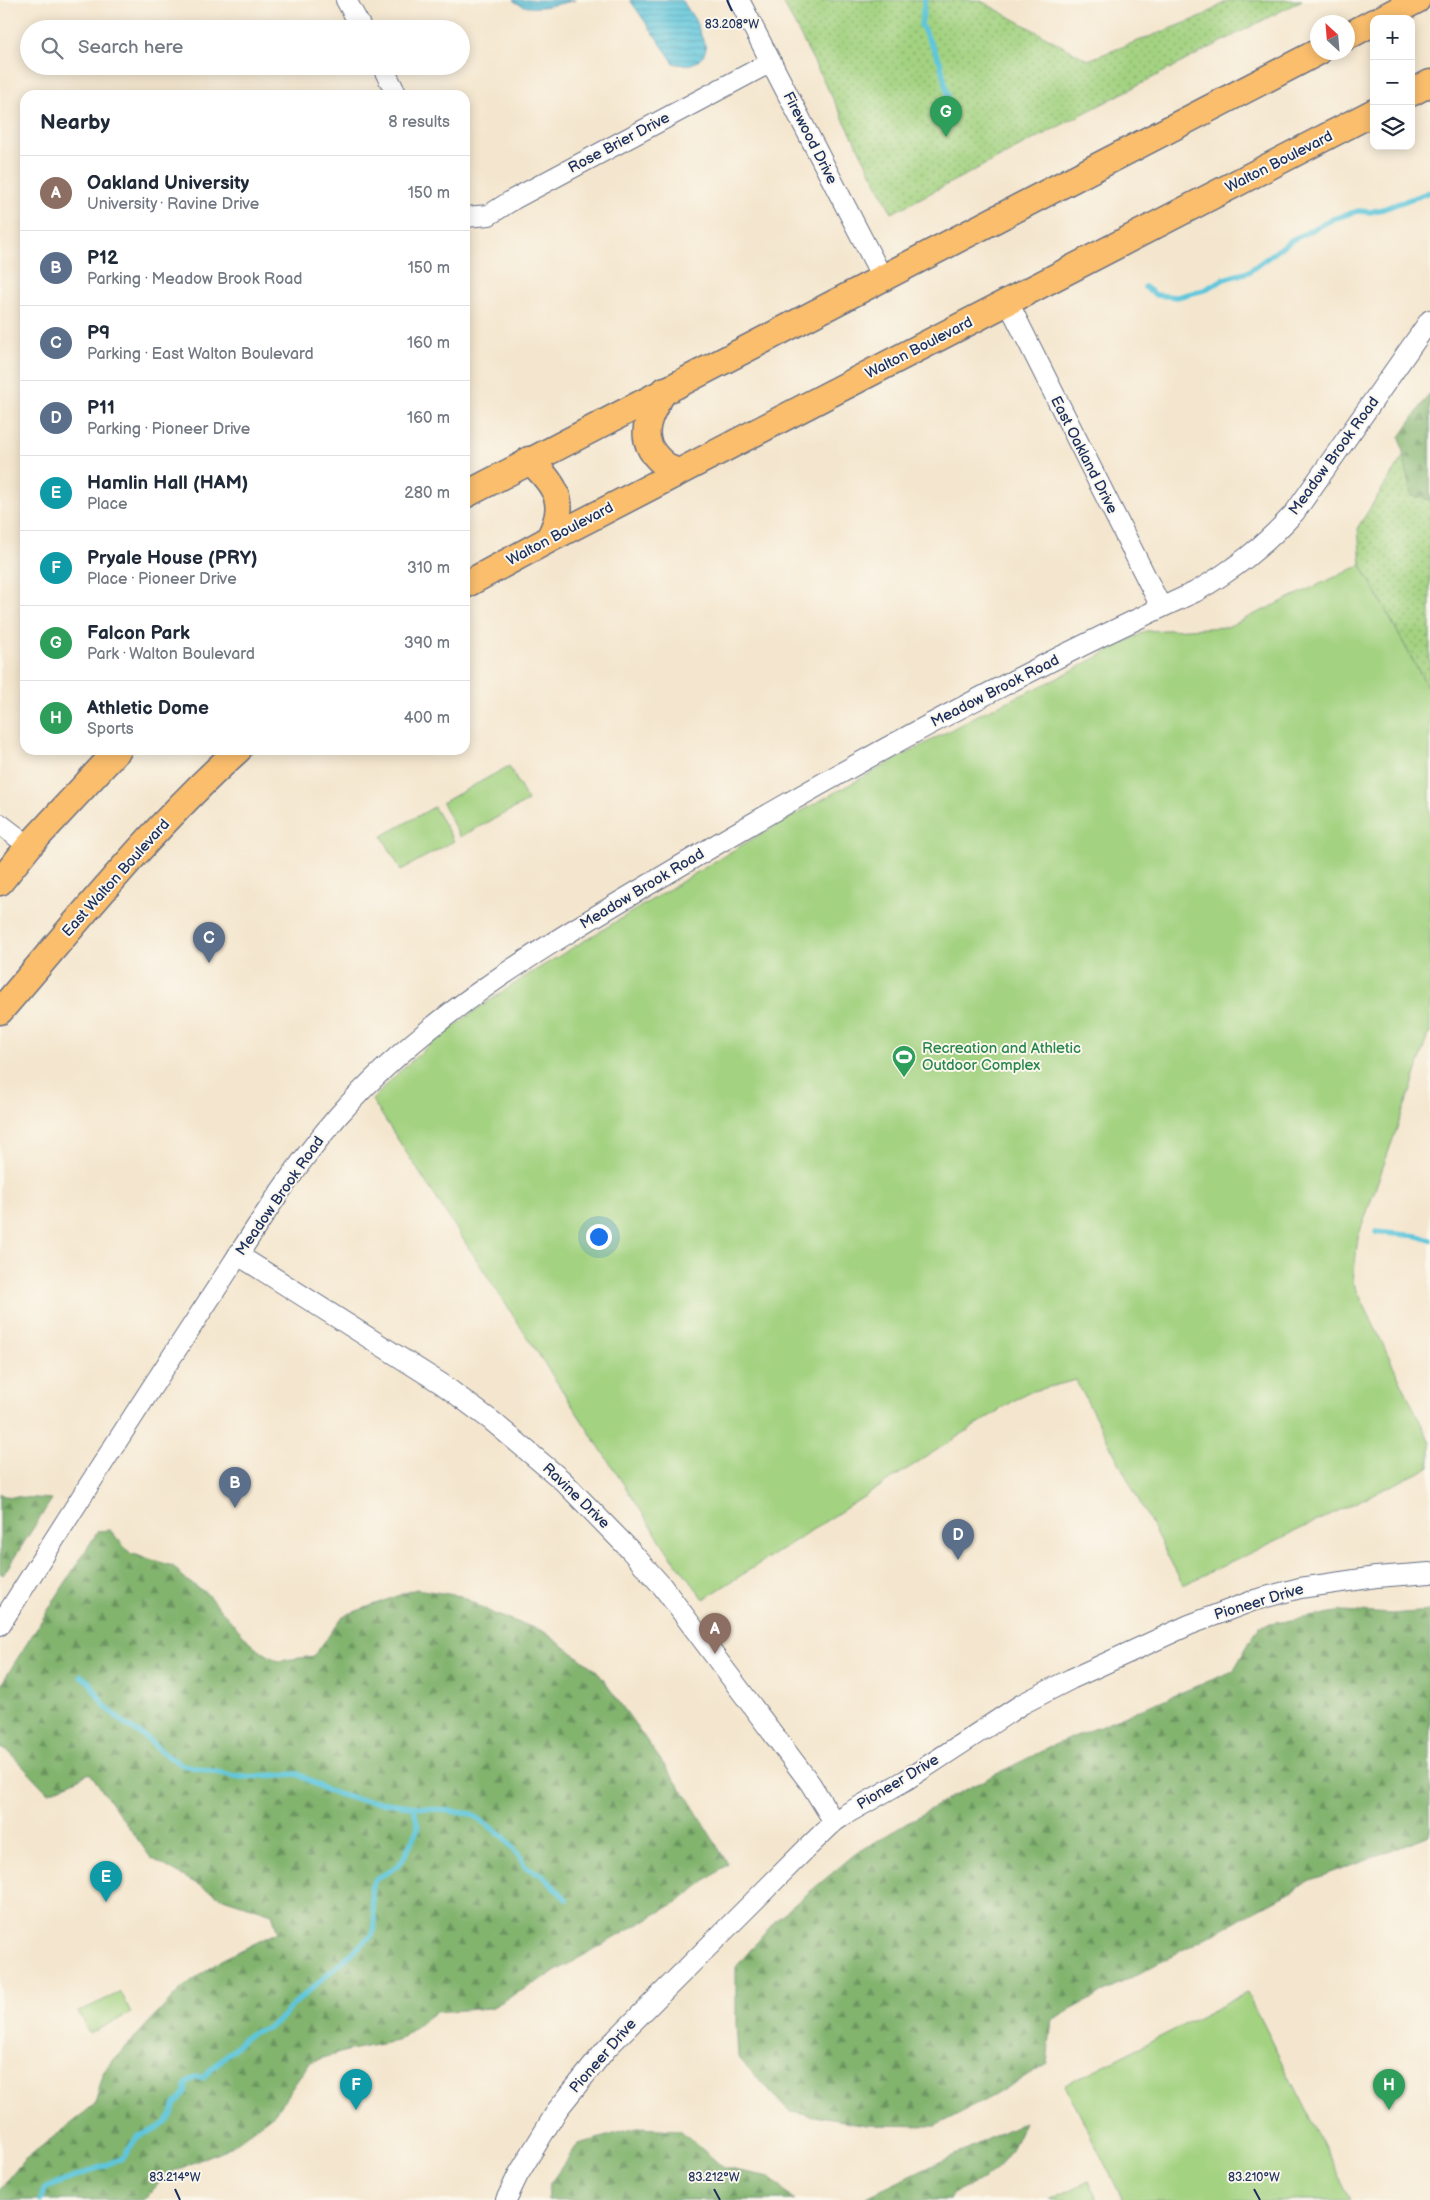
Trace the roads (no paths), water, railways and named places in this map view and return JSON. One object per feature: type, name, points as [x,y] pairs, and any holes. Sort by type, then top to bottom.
[{"type":"main road","points":[[1389,15],[1417,0]]},
{"type":"main road","points":[[1355,32],[1370,24]]},
{"type":"main road","points":[[470,492],[1310,56]]},
{"type":"main road","points":[[1415,91],[1430,83]]},
{"type":"main road","name":"Walton Boulevard","points":[[470,582],[548,540],[1370,114]]},
{"type":"main road","points":[[666,390],[652,407],[645,432],[647,444],[652,453],[677,474]]},
{"type":"main road","points":[[529,460],[548,480],[558,503],[558,520],[548,540]]},
{"type":"main road","points":[[2,876],[113,755]]},
{"type":"main road","name":"East Walton Boulevard","points":[[0,1011],[156,832],[233,755]]},
{"type":"street","points":[[346,0],[357,20]]},
{"type":"street","name":"Firewood Drive","points":[[739,0],[882,277]]},
{"type":"street","name":"Rose Brier Drive","points":[[470,216],[489,215],[514,198],[771,62]]},
{"type":"street","points":[[387,75],[394,90]]},
{"type":"street","name":"East Oakland Drive","points":[[1008,302],[1161,607]]},
{"type":"street","name":"Meadow Brook Road","points":[[0,1624],[238,1255],[301,1161],[338,1116],[374,1078],[418,1037],[476,992],[634,893],[816,787],[997,690],[1225,575],[1248,559],[1275,535],[1295,512],[1430,320]]},
{"type":"street","points":[[0,824],[29,846]]},
{"type":"street","name":"Ravine Drive","points":[[238,1255],[442,1384],[492,1422],[563,1481],[662,1586],[810,1783],[834,1822]]},
{"type":"street","name":"Pioneer Drive","points":[[506,2200],[518,2175],[558,2109],[607,2048],[695,1958],[834,1822],[858,1806],[906,1780],[1022,1704],[1086,1672],[1189,1625],[1255,1600],[1300,1588],[1376,1577],[1430,1573]]},
{"type":"water","points":[[513,0],[575,0],[543,7],[534,7],[519,4]]},
{"type":"water","points":[[630,0],[682,0],[695,20],[706,48],[702,58],[694,63],[684,65],[674,63]]},
{"type":"waterway","points":[[925,0],[921,25],[940,61],[951,109]]},
{"type":"waterway","points":[[1145,287],[1156,295],[1177,297],[1204,290],[1224,279],[1248,272],[1292,240],[1333,219],[1358,211],[1370,212],[1383,209],[1430,192]]},
{"type":"waterway","points":[[1376,1232],[1418,1236],[1430,1240]]},
{"type":"waterway","points":[[81,1676],[90,1683],[104,1705],[126,1725],[144,1736],[166,1755],[183,1765],[240,1777],[298,1774],[328,1791],[355,1799],[472,1814],[503,1836],[521,1858],[525,1867],[542,1875],[566,1899]]},
{"type":"waterway","points":[[41,2200],[44,2189],[123,2158],[137,2137],[167,2122],[174,2106],[185,2092],[187,2083],[196,2077],[202,2078],[252,2033],[270,2027],[371,1936],[375,1928],[371,1887],[376,1879],[398,1866],[403,1859],[418,1828],[414,1808]]},
{"type":"place","name":"Falcon Park","points":[[946,137]]},
{"type":"place","name":"P9","points":[[209,963]]},
{"type":"place","name":"Recreation and Athletic Outdoor Complex","points":[[904,1078]]},
{"type":"place","name":"P12","points":[[235,1508]]},
{"type":"place","name":"P11","points":[[958,1560]]},
{"type":"place","name":"Oakland University","points":[[715,1654]]},
{"type":"place","name":"Hamlin Hall (HAM)","points":[[106,1902]]},
{"type":"place","name":"Pryale House (PRY)","points":[[356,2110]]},
{"type":"place","name":"Athletic Dome","points":[[1389,2110]]}]
